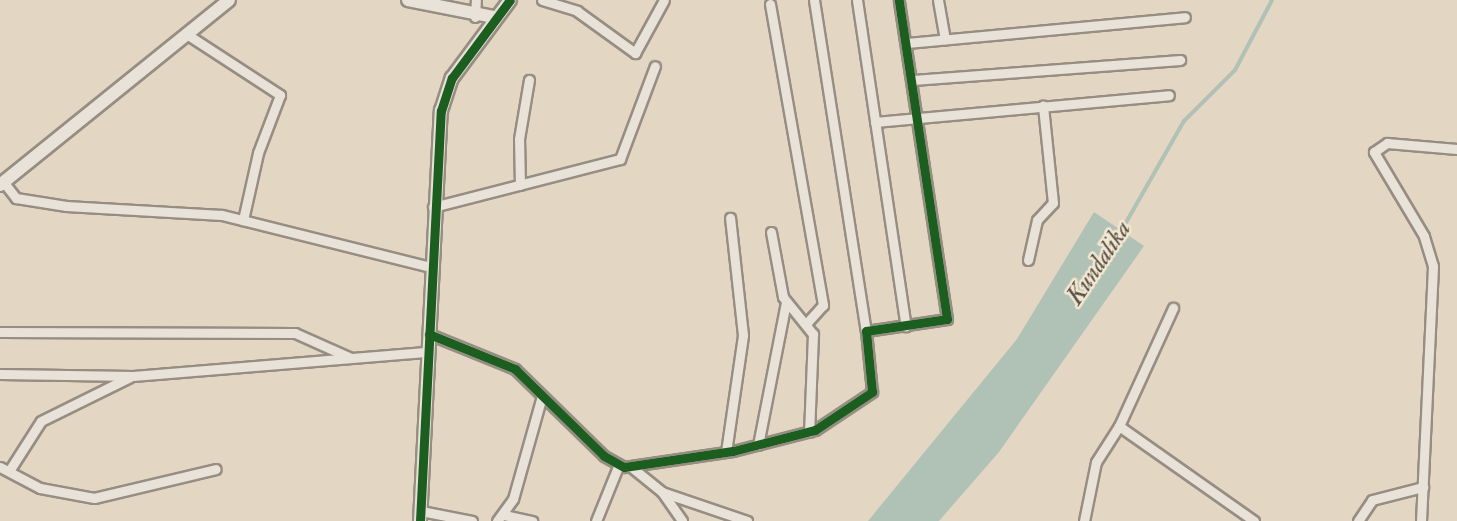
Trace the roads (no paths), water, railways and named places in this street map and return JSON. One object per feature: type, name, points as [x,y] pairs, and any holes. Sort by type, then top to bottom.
[{"type":"street","points":[[229,0],[127,86],[3,185],[16,198],[66,206],[206,213],[243,220],[431,272]]},
{"type":"street","points":[[408,0],[475,17],[494,17]]},
{"type":"street","points":[[475,17],[476,0]]},
{"type":"street","points":[[472,521],[420,516],[433,207],[445,94],[494,17],[510,0]]},
{"type":"street","points":[[542,0],[577,11],[635,53],[664,0]]},
{"type":"street","points":[[429,334],[515,369],[604,456],[619,464],[630,466],[726,452],[809,432],[872,392],[866,331],[814,0]]},
{"type":"street","points":[[857,0],[906,326]]},
{"type":"street","points":[[866,331],[948,319],[920,118],[899,0]]},
{"type":"street","points":[[945,0],[938,0],[945,39]]},
{"type":"street","points":[[770,4],[823,305],[807,323]]},
{"type":"street","points":[[907,43],[1185,17]]},
{"type":"street","points":[[188,35],[280,95],[258,153],[243,220]]},
{"type":"street","points":[[913,80],[1180,60]]},
{"type":"street","points":[[433,207],[620,159],[655,66]]},
{"type":"street","points":[[520,185],[519,139],[529,80]]},
{"type":"street","points":[[875,122],[1168,95]]},
{"type":"street","points":[[1028,260],[1037,220],[1053,203],[1043,106]]},
{"type":"street","points":[[1421,521],[1434,266],[1424,236],[1374,152],[1387,142],[1457,149]]},
{"type":"street","points":[[726,452],[743,335],[730,218]]},
{"type":"street","points":[[758,445],[786,302],[771,232]]},
{"type":"street","points":[[786,302],[807,323],[813,339],[809,432]]},
{"type":"street","points":[[1084,521],[1096,462],[1119,426],[1173,308]]},
{"type":"street","points":[[0,332],[295,333],[351,358]]},
{"type":"street","points":[[0,374],[133,376],[428,352]]},
{"type":"street","points":[[133,376],[41,421],[4,469],[40,488],[94,498],[216,469]]},
{"type":"street","points":[[532,521],[500,518],[542,396]]},
{"type":"street","points":[[1119,426],[1254,521]]},
{"type":"street","points":[[596,521],[619,464]]},
{"type":"street","points":[[630,466],[662,492],[682,521]]},
{"type":"street","points":[[1358,521],[1372,500],[1423,487]]},
{"type":"street","points":[[662,492],[747,521]]},
{"type":"water","points":[[1094,212],[1144,246],[999,452],[939,521],[868,521],[1017,339]]},
{"type":"waterway","name":"Kundalika","points":[[1120,233],[1184,121],[1235,70],[1272,0]]}]
